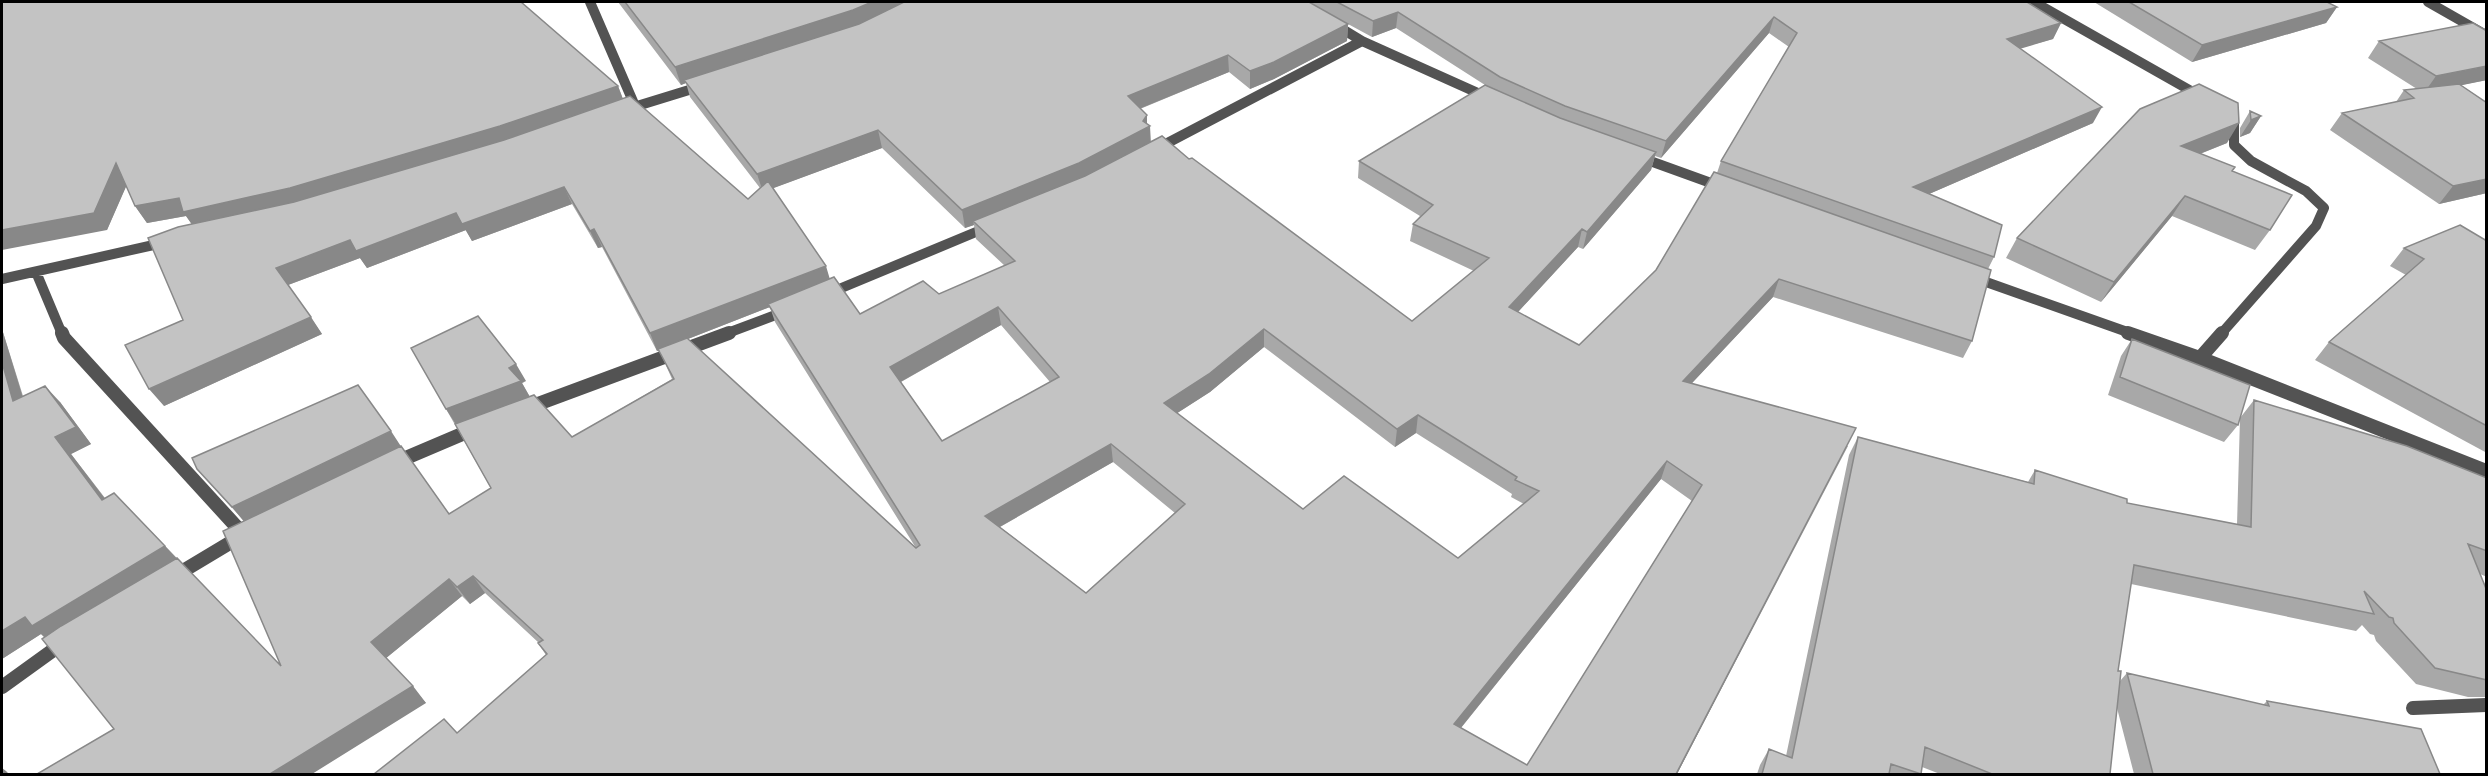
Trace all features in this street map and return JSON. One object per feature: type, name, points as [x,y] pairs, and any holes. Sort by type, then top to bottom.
[{"type":"street","points":[[590,2],[635,106]]},
{"type":"street","points":[[2034,2],[2161,72],[2210,103]]},
{"type":"street","points":[[2428,2],[2487,35]]},
{"type":"street","points":[[1323,18],[1362,40],[1498,102]]},
{"type":"street","points":[[1146,155],[1362,40]]},
{"type":"street","points":[[614,113],[710,84]]},
{"type":"street","points":[[2200,358],[2316,226],[2324,208],[2306,191],[2252,161],[2234,145],[2232,130],[2234,120],[2227,114]]},
{"type":"street","points":[[1625,153],[1736,192]]},
{"type":"street","points":[[515,413],[808,302],[997,223]]},
{"type":"street","points":[[2,279],[175,240]]},
{"type":"street","points":[[1957,271],[2200,358],[2487,471]]},
{"type":"street","points":[[36,272],[64,338],[249,532],[164,582]]},
{"type":"street","points":[[379,470],[420,450],[483,425]]},
{"type":"street","points":[[2,687],[75,635]]},
{"type":"street","points":[[2414,708],[2487,705]]},
{"type":"building","points":[[2,2],[521,2],[618,86],[500,126],[290,188],[183,212],[179,198],[135,206],[116,163],[94,213],[2,230]]},
{"type":"building","points":[[625,2],[872,2],[675,67]]},
{"type":"building","points":[[904,2],[1309,2],[1348,24],[1274,62],[1250,71],[1228,55],[1128,96],[1147,115],[1143,121],[1150,126],[1079,163],[962,210],[878,130],[757,174],[684,80],[859,24]]},
{"type":"building","points":[[1337,2],[2027,2],[2061,23],[2007,39],[2102,107],[1913,187],[2002,225],[1994,257],[1721,161],[1797,33],[1774,17],[1666,141],[1565,106],[1500,77],[1398,12],[1373,21]]},
{"type":"building","points":[[2129,2],[2327,2],[2337,7],[2202,45]]},
{"type":"building","points":[[2473,23],[2487,31],[2487,66],[2436,76],[2379,41]]},
{"type":"building","points":[[2199,84],[2238,103],[2239,123],[2181,146],[2235,167],[2232,171],[2292,195],[2270,230],[2185,196],[2114,282],[2017,238],[2140,109]]},
{"type":"building","points":[[2459,84],[2487,103],[2487,179],[2453,186],[2342,113],[2414,98],[2404,90]]},
{"type":"building","points":[[1485,85],[1560,118],[1656,152],[1587,232],[1582,229],[1509,307],[1579,345],[1656,270],[1714,172],[1991,270],[1972,341],[1779,279],[1683,381],[1856,428],[1676,774],[374,774],[444,719],[457,733],[547,654],[538,643],[543,640],[473,576],[457,587],[449,579],[371,642],[413,686],[270,774],[37,774],[114,729],[42,639],[61,626],[177,558],[281,666],[223,531],[401,446],[449,514],[491,488],[455,424],[534,395],[572,437],[674,379],[658,349],[687,338],[916,548],[920,545],[768,304],[834,277],[860,314],[923,281],[939,294],[1015,261],[973,221],[1085,176],[1162,136],[1189,159],[1192,158],[1412,321],[1489,258],[1413,224],[1433,205],[1359,161]],"holes":[[[998,307],[1059,377],[942,441],[890,367]],[[1264,329],[1397,429],[1418,415],[1517,477],[1515,480],[1539,491],[1458,558],[1344,476],[1303,509],[1164,403],[1209,374]],[[1111,444],[1185,504],[1086,593],[985,516]],[[1667,461],[1702,485],[1527,765],[1454,724]]]},
{"type":"building","points":[[630,96],[748,199],[768,181],[826,266],[650,333],[594,229],[590,231],[564,187],[462,224],[456,213],[356,251],[350,240],[276,268],[311,317],[149,389],[125,345],[183,320],[148,238],[178,227],[294,202],[504,140]]},
{"type":"building","points":[[2250,111],[2261,116],[2251,120]]},
{"type":"building","points":[[2460,225],[2487,241],[2487,426],[2329,342],[2424,259],[2404,248]]},
{"type":"building","points":[[478,316],[516,364],[509,368],[521,381],[446,409],[411,348]]},
{"type":"building","points":[[2132,339],[2250,385],[2238,425],[2120,377]]},
{"type":"building","points":[[2,362],[13,401],[45,386],[76,427],[55,437],[102,500],[114,493],[165,546],[32,626],[25,617],[2,631]]},
{"type":"building","points":[[358,385],[391,431],[232,507],[197,469],[192,458]]},
{"type":"building","points":[[2254,400],[2407,446],[2487,478],[2487,551],[2468,544],[2487,591],[2487,680],[2435,668],[2394,623],[2393,618],[2389,617],[2364,591],[2374,614],[2134,565],[2118,671],[2121,671],[2110,774],[1992,774],[1925,747],[1921,774],[1891,764],[1889,774],[1762,774],[1769,749],[1792,758],[1858,437],[2034,484],[2035,470],[2127,499],[2127,503],[2251,527]]},
{"type":"building","points":[[2127,673],[2269,706],[2267,701],[2421,729],[2440,774],[2153,774]]}]
